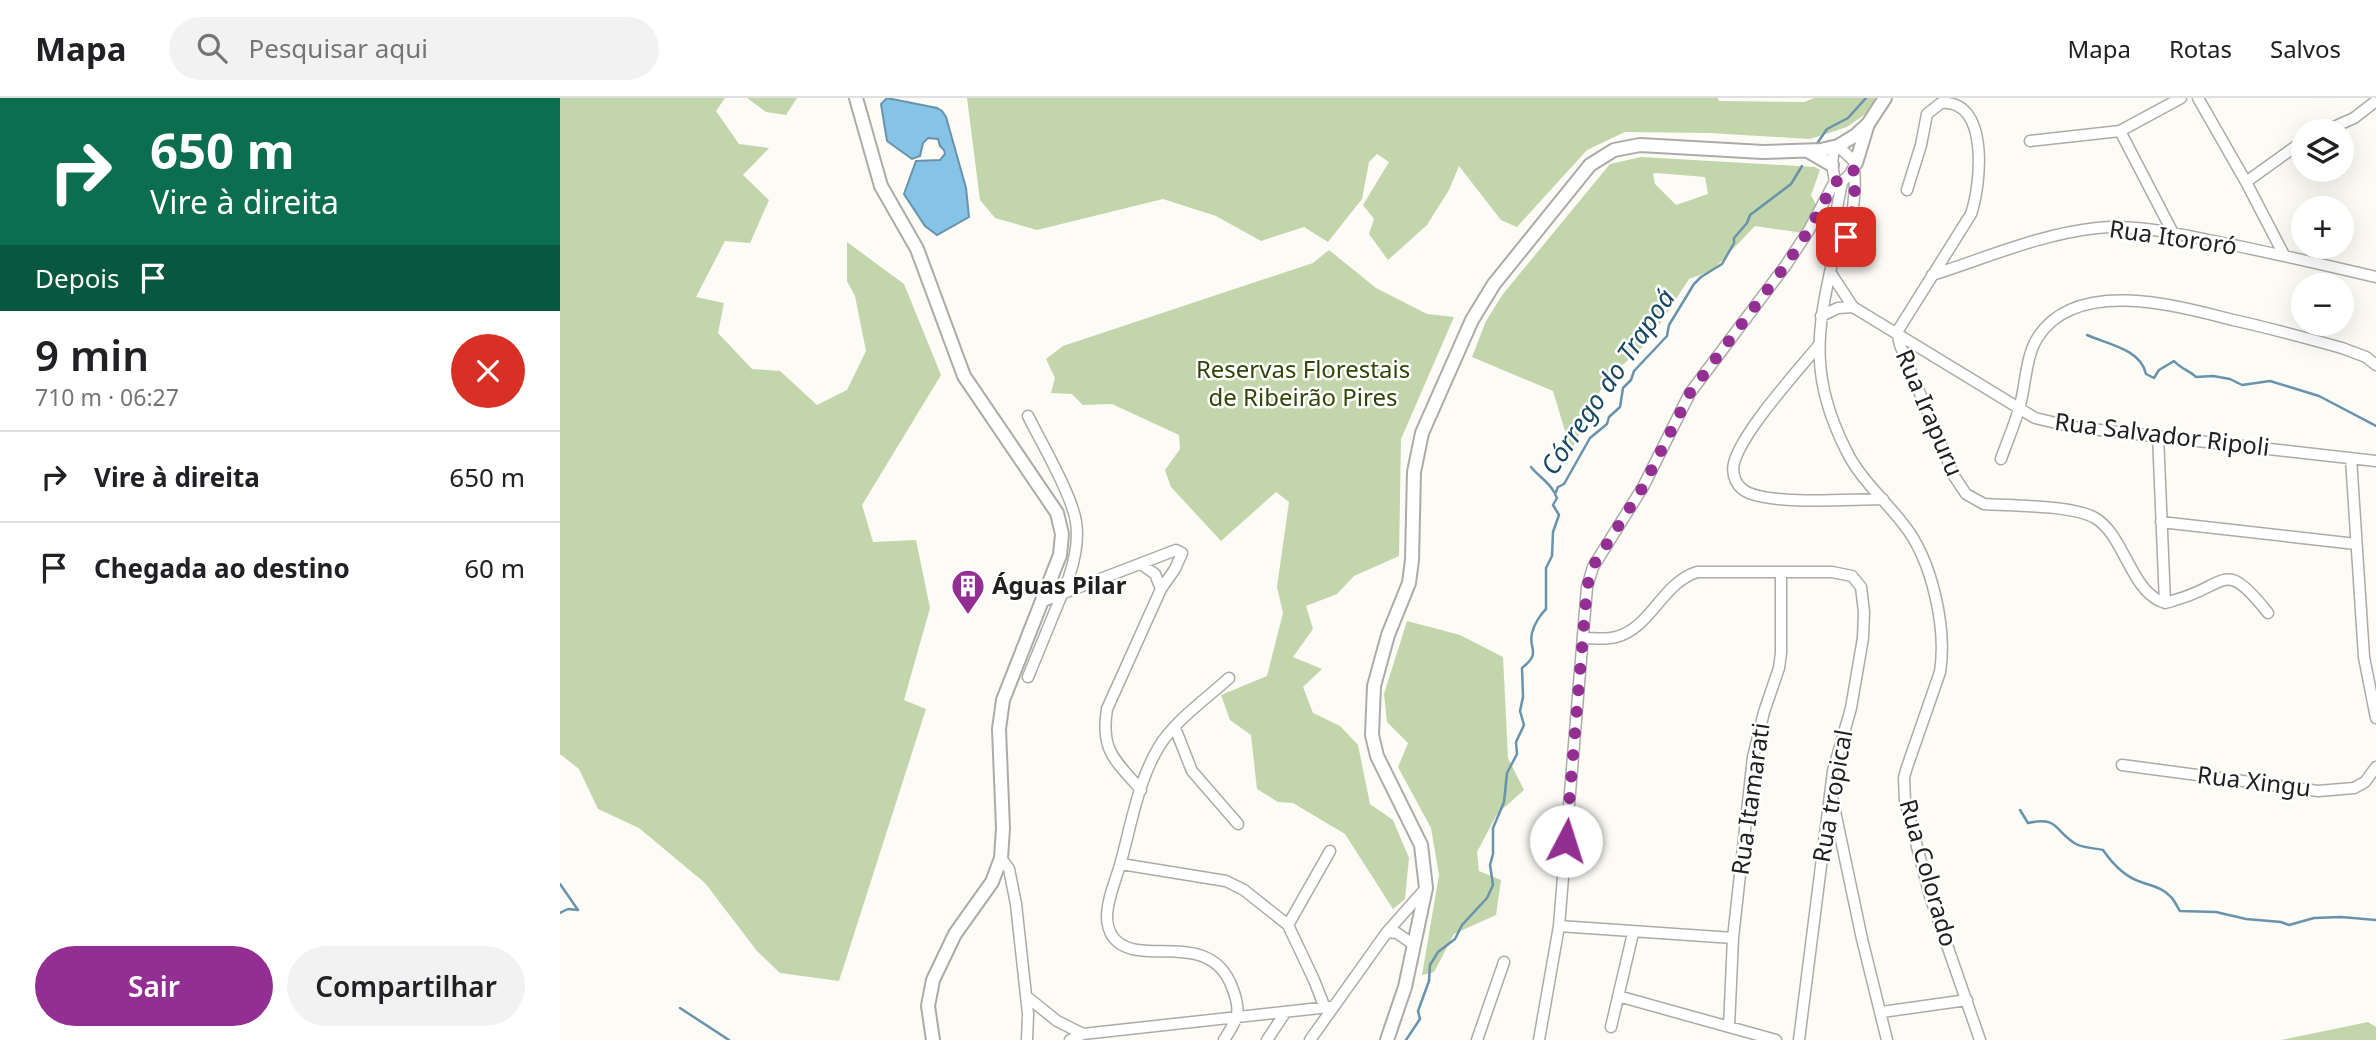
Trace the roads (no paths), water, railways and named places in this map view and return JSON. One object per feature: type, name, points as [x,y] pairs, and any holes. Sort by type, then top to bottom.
[{"type":"main road","points":[[856,98],[881,186],[917,249],[964,376],[1057,513],[1062,544],[1056,568],[1017,662],[1002,710],[999,729],[1004,837],[1001,858],[992,882],[955,934],[933,980],[928,1006],[933,1040]]},
{"type":"main road","points":[[1387,1040],[1396,1018],[1415,945],[1426,888],[1421,845],[1377,756],[1372,735],[1371,710],[1379,663],[1409,583],[1415,472],[1420,442],[1472,320],[1494,284],[1590,165],[1614,150],[1640,145],[1763,152],[1836,147],[1856,135],[1867,124],[1885,98]]},
{"type":"main road","points":[[1855,167],[1867,124]]},
{"type":"main road","points":[[1808,150],[1832,165]]},
{"type":"street","points":[[2030,141],[2120,131],[2181,98]]},
{"type":"street","points":[[2198,98],[2284,255]]},
{"type":"street","points":[[2352,119],[2376,101]]},
{"type":"street","name":"Rua Irapuru","points":[[1907,190],[1919,156],[1927,114],[1941,103],[1956,105],[1968,115],[1977,140],[1980,180],[1972,214],[1897,332],[1927,415],[1961,488],[1973,499],[1984,504],[2063,510],[2092,516],[2108,532],[2147,592],[2165,603]]},
{"type":"street","points":[[2120,131],[2173,233]]},
{"type":"street","points":[[1836,147],[1855,167],[1856,187],[1854,208],[1841,250],[1833,259],[1829,250],[1839,182],[1832,165],[1836,147]]},
{"type":"street","points":[[2246,183],[2291,150]]},
{"type":"street","points":[[1538,1040],[1559,926],[1587,587],[1593,566],[1643,487],[1690,393],[1786,265],[1839,182],[1855,167]]},
{"type":"street","name":"Rua Itororó","points":[[1931,275],[2040,239],[2098,228],[2173,233],[2376,277]]},
{"type":"street","name":"Rua Colorado","points":[[1833,259],[1821,316],[1818,346],[1823,386],[1835,426],[1847,453],[1914,539],[1928,569],[1942,641],[1940,672],[1906,770],[1905,801],[1930,896],[1980,1040]]},
{"type":"street","name":"Rua Salvador Ripoli","points":[[1830,272],[1853,306],[2035,418],[2058,424],[2376,461]]},
{"type":"street","points":[[2001,459],[2019,408],[2037,338],[2048,324],[2071,309],[2122,300],[2183,307],[2342,348],[2376,362]]},
{"type":"street","points":[[1821,316],[1830,310],[1853,306]]},
{"type":"street","points":[[1818,346],[1752,429],[1735,461],[1735,481],[1742,489],[1764,497],[1883,499]]},
{"type":"street","points":[[1028,416],[1076,520],[1077,538],[1074,560],[1028,677]]},
{"type":"street","points":[[2158,435],[2165,603],[2187,597],[2224,579],[2242,583],[2268,613]]},
{"type":"street","points":[[2351,458],[2364,665],[2376,719]]},
{"type":"street","points":[[2161,522],[2356,544]]},
{"type":"street","points":[[1043,601],[1176,550],[1181,551],[1181,559],[1161,589],[1107,709],[1104,729],[1106,745],[1141,790]]},
{"type":"street","points":[[1141,564],[1155,574],[1161,589]]},
{"type":"street","points":[[1583,638],[1608,639],[1629,631],[1687,575],[1707,571],[1782,573]]},
{"type":"street","name":"Rua tropical","points":[[1782,573],[1847,573],[1857,581],[1863,594],[1864,611],[1857,679],[1830,790],[1799,1040]]},
{"type":"street","name":"Rua Itamarati","points":[[1730,1027],[1733,938],[1753,757],[1781,653],[1782,573]]},
{"type":"street","points":[[1224,1040],[1239,1016],[1237,998],[1218,963],[1190,953],[1124,945],[1112,936],[1107,916],[1141,790],[1155,754],[1174,728],[1229,678]]},
{"type":"street","points":[[1174,728],[1192,771],[1238,824]]},
{"type":"street","name":"Rua Xingu","points":[[2122,765],[2329,791],[2354,788],[2365,782],[2376,767]]},
{"type":"street","points":[[1830,790],[1887,1040]]},
{"type":"street","points":[[1288,925],[1329,851]]},
{"type":"street","points":[[1001,858],[1009,869],[1012,883],[1026,996],[1027,1040]]},
{"type":"street","points":[[1121,864],[1226,881],[1244,890],[1288,925],[1328,1007]]},
{"type":"street","points":[[1310,1040],[1328,1007],[1387,932],[1426,888]]},
{"type":"street","points":[[1559,926],[1733,938]]},
{"type":"street","points":[[1387,932],[1397,933],[1415,945]]},
{"type":"street","points":[[1611,1027],[1633,933]]},
{"type":"street","points":[[1477,1040],[1504,962]]},
{"type":"street","points":[[1026,996],[1057,1021],[1083,1034]]},
{"type":"street","points":[[1618,996],[1776,1040]]},
{"type":"street","points":[[1882,1012],[1967,1000]]},
{"type":"street","points":[[1070,1040],[1083,1034],[1328,1007]]},
{"type":"street","points":[[1268,1040],[1285,1013]]},
{"type":"water","points":[[887,98],[937,108],[946,117],[966,188],[969,217],[937,235],[925,226],[904,194],[916,161],[940,160],[945,154],[944,150],[938,139],[928,138],[923,143],[920,156],[912,159],[887,141],[881,104]]},
{"type":"waterway","points":[[1816,145],[1827,129],[1848,118],[1866,98]]},
{"type":"waterway","name":"Córrego do Trapoá","points":[[1406,1040],[1420,1019],[1418,1011],[1429,981],[1430,965],[1438,952],[1455,939],[1462,925],[1487,898],[1493,885],[1490,865],[1493,854],[1493,828],[1504,802],[1507,773],[1517,754],[1516,742],[1524,725],[1520,711],[1523,697],[1522,668],[1533,654],[1532,633],[1546,609],[1546,568],[1552,556],[1553,532],[1559,515],[1553,505],[1558,487],[1564,484],[1590,438],[1607,424],[1609,417],[1620,407],[1623,388],[1631,380],[1634,371],[1667,336],[1669,325],[1694,284],[1722,264],[1734,238],[1747,223],[1750,215],[1791,184],[1802,166]]},
{"type":"waterway","points":[[2087,335],[2130,353],[2143,366],[2146,374],[2154,378],[2159,370],[2174,361],[2196,377],[2213,376],[2230,379],[2242,385],[2270,381],[2319,396],[2376,426]]},
{"type":"waterway","points":[[1531,467],[1554,492]]},
{"type":"waterway","points":[[2020,810],[2028,823],[2051,823],[2076,844],[2103,850],[2124,873],[2168,894],[2180,911],[2216,912],[2289,925],[2314,918],[2376,920]]},
{"type":"waterway","points":[[560,884],[578,910]]},
{"type":"waterway","points":[[560,913],[568,909],[578,910]]},
{"type":"waterway","points":[[680,1008],[729,1040]]},
{"type":"place","name":"Águas Pilar","points":[[968,616]]},
{"type":"park label","name":"Reservas Florestais de Ribeirão Pires","points":[[1303,384]]}]
